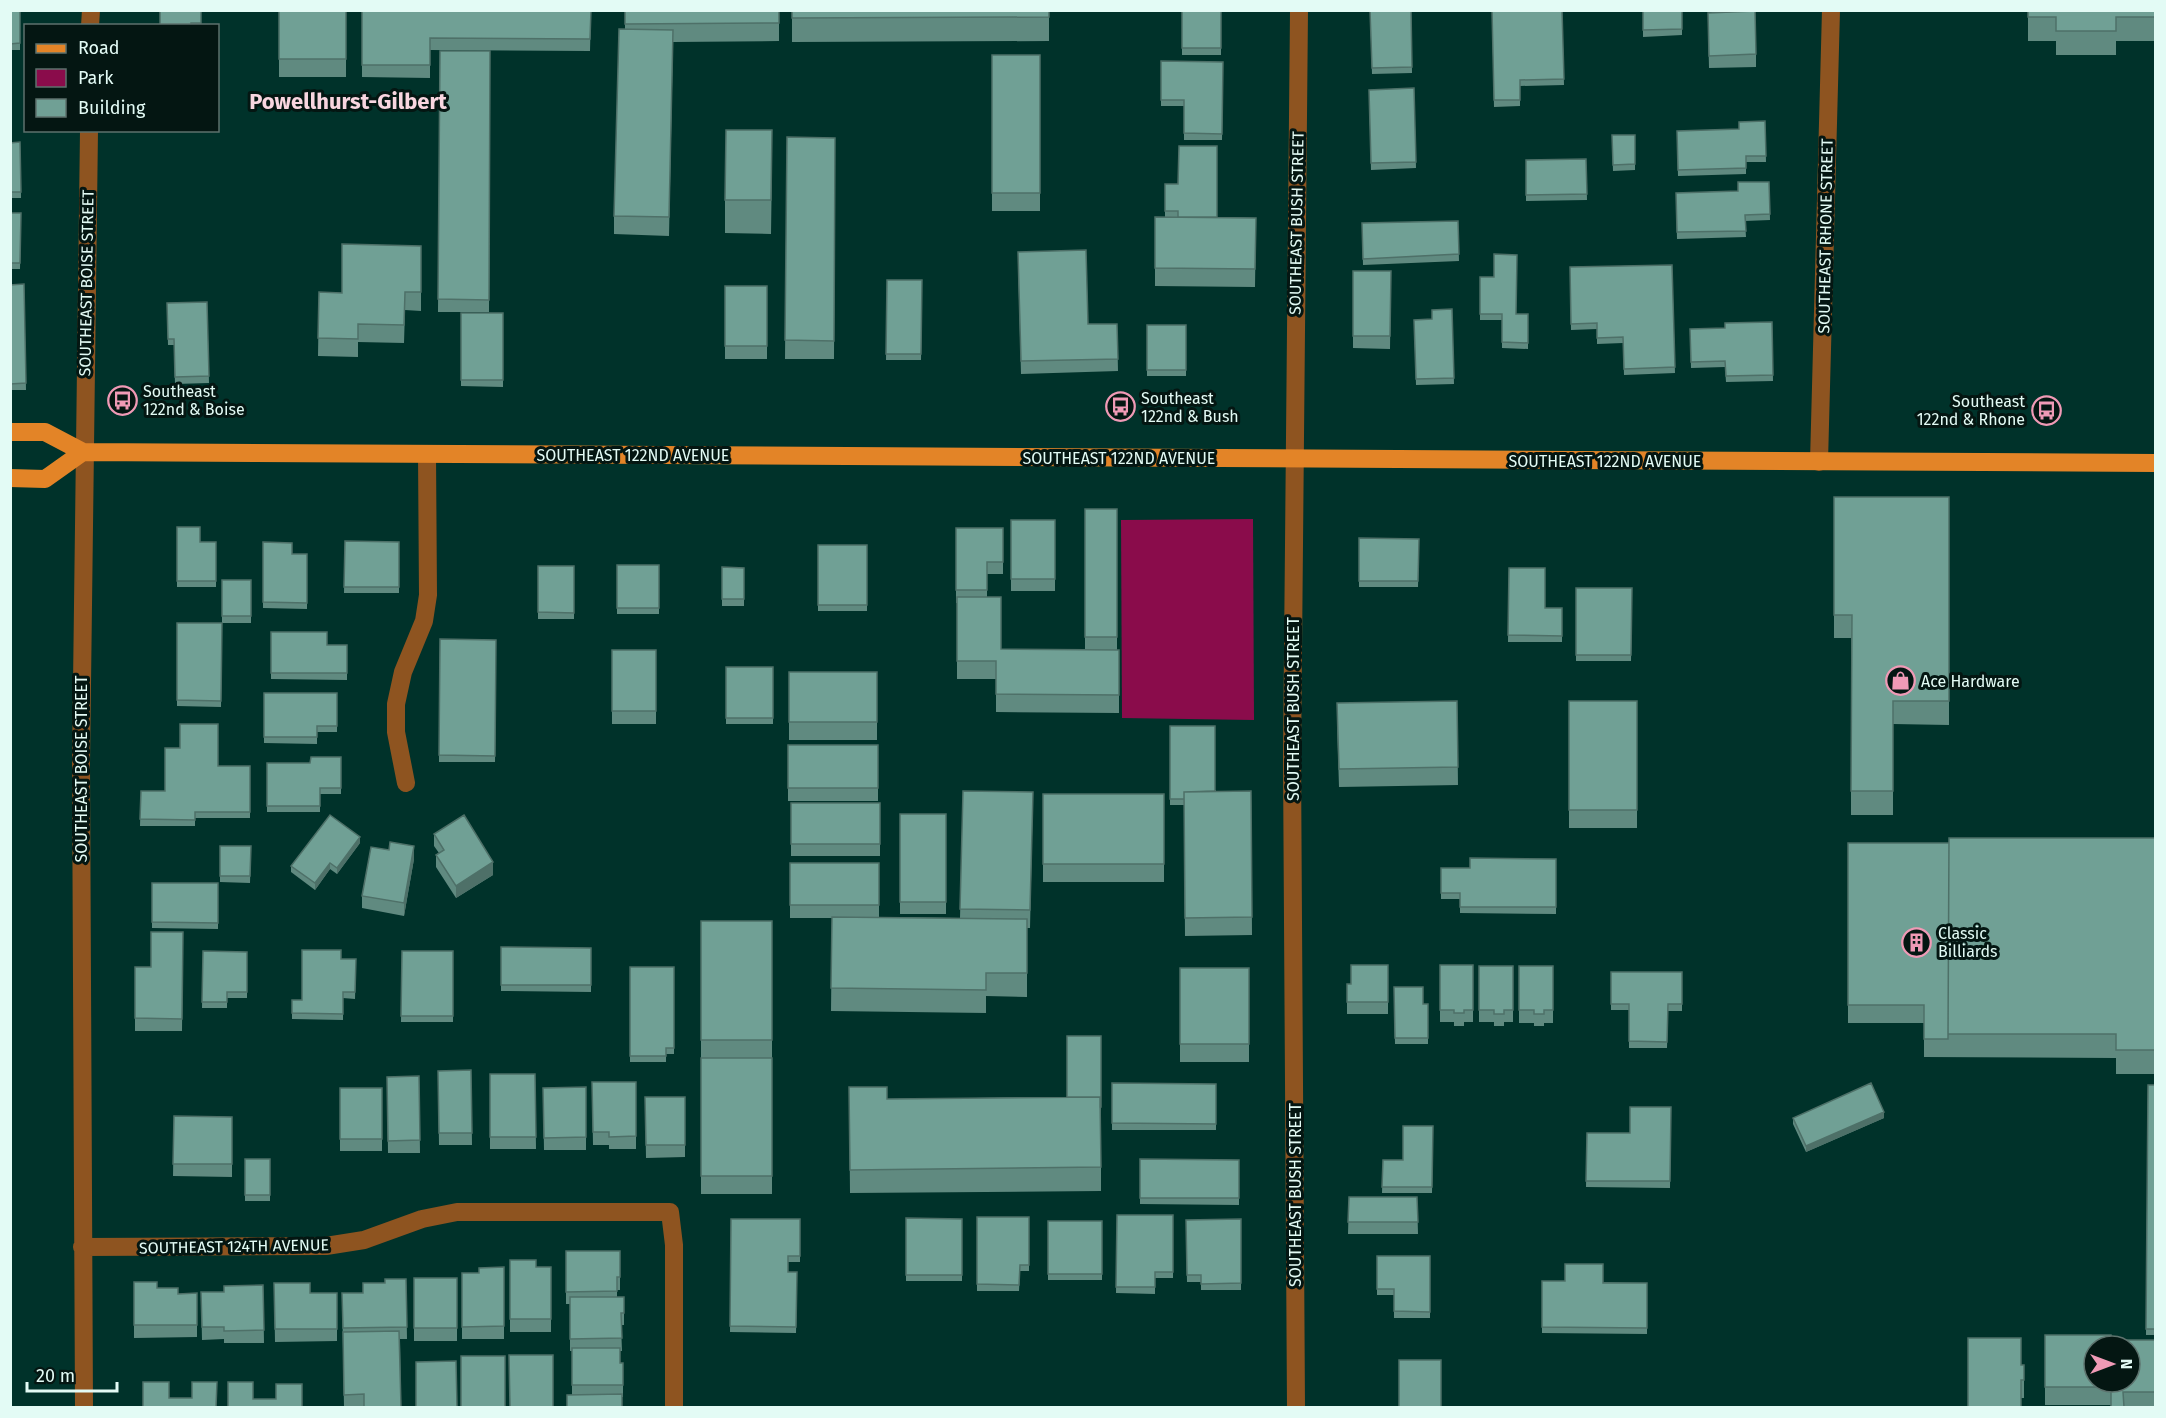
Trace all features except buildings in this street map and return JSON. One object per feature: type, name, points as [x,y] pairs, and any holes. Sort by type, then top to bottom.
[{"type":"main road","name":"SOUTHEAST 122ND AVENUE","points":[[10,432],[45,432],[83,452],[2156,463]]},
{"type":"main road","points":[[10,478],[45,479],[83,452]]},
{"type":"street","name":"SOUTHEAST BUSH STREET","points":[[1296,1407],[1292,758],[1299,10]]},
{"type":"street","name":"SOUTHEAST RHONE STREET","points":[[1819,462],[1831,10]]},
{"type":"street","name":"SOUTHEAST BOISE STREET","points":[[84,1407],[81,752],[83,452],[89,132]]},
{"type":"street","points":[[406,783],[396,732],[396,704],[403,672],[424,621],[428,595],[427,454]]},
{"type":"street","name":"SOUTHEAST 124TH AVENUE","points":[[82,1247],[326,1246],[364,1240],[422,1219],[456,1212],[670,1212],[674,1245],[674,1407]]},
{"type":"green space","points":[[1253,519],[1254,720],[1122,718],[1121,520]]},
{"type":"place","name":"Southeast 122nd & Boise","points":[[122,400]]},
{"type":"place","name":"Southeast 122nd & Bush","points":[[1120,407]]},
{"type":"place","name":"Southeast 122nd & Rhone","points":[[2046,410]]},
{"type":"place","name":"Ace Hardware","points":[[1900,681]]},
{"type":"place","name":"Classic Billiards","points":[[1917,942]]},
{"type":"district","name":"Powellhurst-Gilbert","points":[[348,101]]}]
